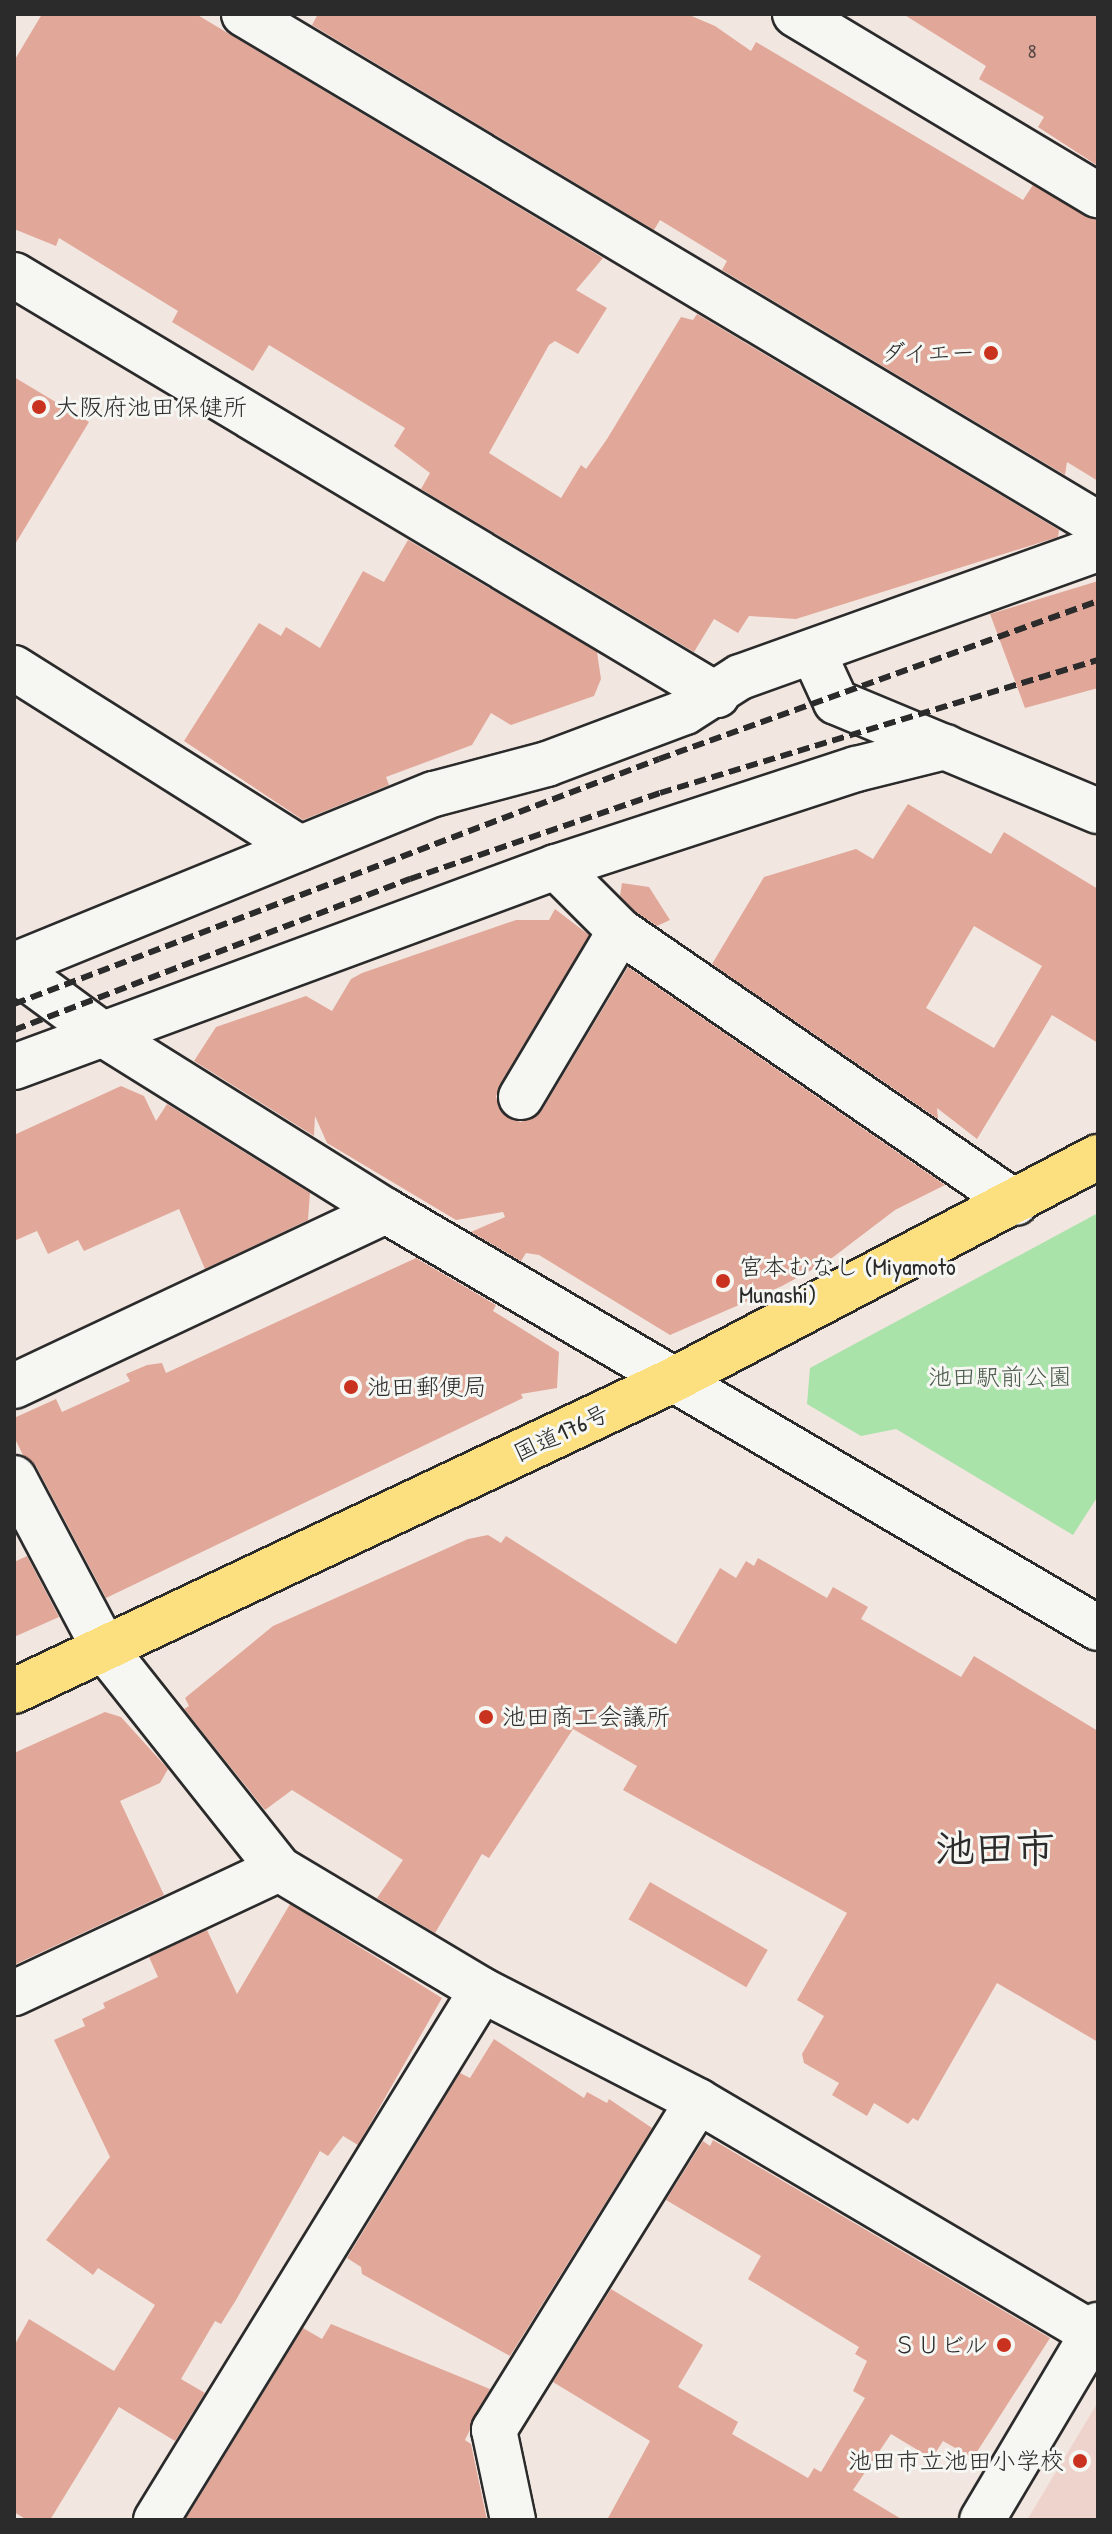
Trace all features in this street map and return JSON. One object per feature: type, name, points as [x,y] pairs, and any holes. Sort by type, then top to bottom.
[{"type":"highway","name":"国道176号","points":[[14,1691],[673,1380],[1016,1203],[1098,1157]]},
{"type":"street","points":[[244,14],[1098,524]]},
{"type":"street","points":[[795,14],[1098,195]]},
{"type":"street","points":[[14,275],[717,695]]},
{"type":"street","points":[[14,967],[434,794],[547,764],[717,695],[740,677],[1098,549]]},
{"type":"street","points":[[813,652],[836,702],[1098,811]]},
{"type":"street","points":[[14,668],[300,848]]},
{"type":"street","points":[[14,1067],[556,867],[856,769],[945,747]]},
{"type":"street","points":[[556,867],[620,931],[1016,1203]]},
{"type":"street","points":[[521,1097],[620,931]]},
{"type":"street","points":[[14,967],[101,1033],[386,1211],[1098,1628]]},
{"type":"street","points":[[14,1386],[386,1211]]},
{"type":"street","points":[[14,1478],[104,1648],[279,1869],[482,1990],[698,2101],[1096,2329],[982,2520]]},
{"type":"street","points":[[14,1993],[279,1869]]},
{"type":"street","points":[[156,2520],[482,1990]]},
{"type":"street","points":[[513,2520],[494,2430],[698,2101]]},
{"type":"shaded area","name":"池田市立池田小学校","points":[[1098,2402],[1098,2520],[1027,2520]]},
{"type":"green space","name":"池田駅前公園","points":[[1098,1213],[1098,1496],[1073,1535],[896,1429],[861,1436],[807,1404],[810,1368]]},
{"type":"building","points":[[42,14],[196,14],[603,258],[576,290],[607,308],[578,354],[555,341],[549,345],[489,453],[561,498],[581,465],[586,469],[607,439],[681,317],[693,320],[697,314],[1059,530],[1058,537],[796,619],[749,616],[738,633],[714,619],[694,652],[421,489],[430,473],[394,446],[405,428],[269,345],[253,371],[172,322],[178,311],[59,238],[56,246],[14,229],[14,61]]},
{"type":"building","name":"ダイエー","points":[[318,14],[687,14],[715,26],[751,51],[756,42],[1023,200],[1033,185],[1098,220],[1098,481],[1067,462],[1065,475],[722,270],[727,261],[660,220],[654,230],[312,25]]},
{"type":"building","points":[[903,14],[1098,14],[1098,166],[1038,127],[1044,117],[979,79],[986,66]]},
{"type":"building","name":"大阪府池田保健所","points":[[14,377],[89,422],[14,546]]},
{"type":"building","points":[[408,540],[597,652],[601,679],[594,696],[511,725],[491,713],[472,745],[386,777],[389,785],[303,820],[184,741],[259,623],[281,636],[286,627],[320,648],[363,571],[384,582]]},
{"type":"building","points":[[1098,581],[1098,688],[1025,708],[990,614]]},
{"type":"building","points":[[908,804],[991,854],[1004,832],[1098,889],[1098,1043],[1052,1015],[977,1139],[937,1108],[938,1119],[712,964],[764,877],[856,849],[873,859]],"holes":[[[974,926],[1042,966],[994,1048],[926,1008]]]},
{"type":"building","points":[[622,883],[649,887],[670,920],[657,926],[636,912],[620,896]]},
{"type":"building","points":[[555,909],[589,935],[500,1084],[496,1097],[508,1118],[521,1122],[542,1110],[628,967],[945,1185],[895,1210],[828,1261],[782,1286],[670,1335],[539,1255],[526,1253],[521,1261],[471,1232],[505,1217],[503,1212],[456,1220],[327,1143],[315,1116],[314,1136],[194,1061],[216,1027],[306,996],[332,1011],[351,979],[362,973],[516,920],[549,920]]},
{"type":"building","points":[[121,1086],[144,1096],[156,1121],[167,1104],[310,1193],[308,1220],[205,1269],[179,1209],[84,1251],[78,1240],[48,1254],[37,1231],[14,1241],[14,1135]]},
{"type":"building","points":[[416,1258],[496,1305],[493,1311],[559,1352],[557,1388],[521,1394],[523,1398],[106,1598],[36,1466],[23,1455],[14,1437],[14,1418],[56,1399],[62,1412],[130,1381],[126,1374],[147,1365],[162,1363],[166,1373]]},
{"type":"building","points":[[488,1535],[501,1543],[506,1536],[676,1644],[720,1568],[736,1578],[746,1561],[754,1566],[758,1558],[827,1598],[833,1587],[868,1607],[861,1619],[961,1677],[974,1656],[1098,1731],[1098,2042],[997,1983],[918,2121],[913,2118],[908,2124],[874,2103],[867,2116],[832,2095],[839,2083],[804,2063],[802,2054],[824,2016],[797,2000],[847,1913],[623,1790],[637,1766],[573,1729],[489,1858],[482,1854],[435,1933],[377,1898],[403,1860],[292,1790],[265,1810],[184,1709],[189,1706],[185,1698],[273,1626],[468,1539]]},
{"type":"building","points":[[27,1556],[59,1617],[14,1637],[14,1562]]},
{"type":"building","points":[[105,1712],[121,1717],[168,1769],[160,1783],[120,1801],[164,1895],[14,1965],[14,1753]]},
{"type":"building","points":[[650,1882],[768,1950],[746,1987],[628,1919]]},
{"type":"building","points":[[290,1904],[442,1998],[358,2145],[343,2136],[328,2156],[320,2151],[236,2300],[221,2324],[215,2321],[181,2379],[205,2393],[175,2441],[119,2407],[50,2520],[27,2520],[14,2512],[14,2346],[29,2319],[114,2371],[155,2305],[98,2268],[93,2275],[46,2240],[110,2157],[54,2040],[85,2026],[82,2019],[105,2008],[103,2003],[158,1977],[149,1957],[207,1930],[237,1994]]},
{"type":"building","points":[[494,2039],[584,2098],[587,2092],[607,2103],[609,2099],[652,2128],[510,2356],[362,2274],[361,2267],[347,2258],[460,2073],[470,2078]]},
{"type":"building","points":[[713,2140],[1050,2338],[973,2458],[943,2441],[934,2455],[926,2455],[891,2434],[853,2490],[903,2520],[607,2520],[650,2441],[553,2382],[611,2289],[703,2345],[678,2387],[738,2422],[732,2434],[808,2478],[814,2468],[821,2472],[865,2398],[853,2391],[867,2361],[855,2354],[859,2347],[748,2279],[761,2256],[666,2200],[703,2141],[710,2146]]},
{"type":"building","points":[[331,2324],[490,2389],[465,2440],[471,2444],[487,2520],[185,2520],[303,2328],[322,2339]]},
{"type":"railway","points":[[14,1004],[659,759],[1098,601]]},
{"type":"railway","points":[[14,1030],[410,879],[660,793],[1098,660]]},
{"type":"place","name":"ダイエー","points":[[991,353]]},
{"type":"place","name":"大阪府池田保健所","points":[[39,407]]},
{"type":"place","name":"宮本むなし (Miyamoto Munashi)","points":[[723,1281]]},
{"type":"place","name":"池田郵便局","points":[[351,1387]]},
{"type":"place","name":"池田商工会議所","points":[[486,1717]]},
{"type":"place","name":"ＳＵビル","points":[[1004,2345]]},
{"type":"place","name":"池田市立池田小学校","points":[[1080,2461]]},
{"type":"district","name":"池田市","points":[[995,1847]]}]
